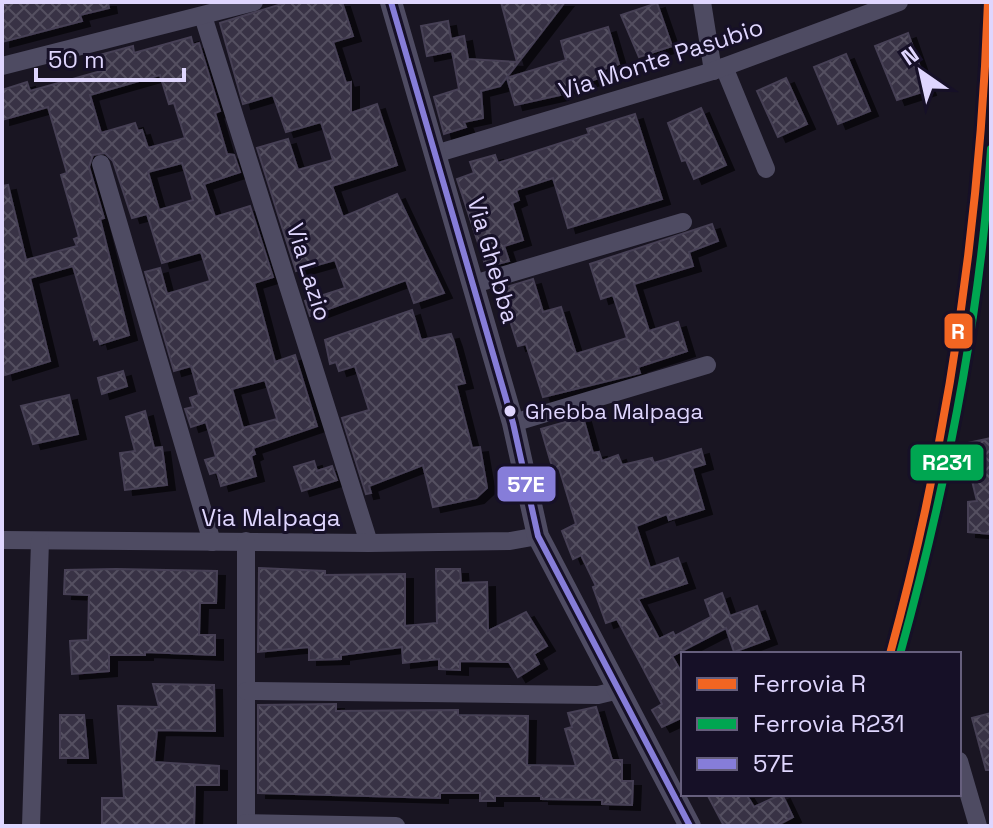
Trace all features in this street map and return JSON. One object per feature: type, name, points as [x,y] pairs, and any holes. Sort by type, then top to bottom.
[{"type":"street","points":[[2,66],[254,2]]},
{"type":"street","name":"Via Ghebba","points":[[391,2],[513,423],[538,536],[690,826]]},
{"type":"street","points":[[702,2],[718,69],[766,169]]},
{"type":"street","name":"Via Monte Pasubio","points":[[435,154],[718,69],[899,2]]},
{"type":"street","name":"Via Lazio","points":[[203,16],[369,543]]},
{"type":"street","points":[[101,164],[212,542]]},
{"type":"street","points":[[474,284],[683,222]]},
{"type":"street","points":[[513,423],[707,365]]},
{"type":"street","name":"Via Malpaga","points":[[2,540],[369,543],[510,541],[538,536]]},
{"type":"street","points":[[31,826],[35,802],[40,541]]},
{"type":"street","points":[[246,541],[246,824],[396,826]]},
{"type":"street","points":[[246,691],[598,695],[619,690]]},
{"type":"street","points":[[961,768],[978,826]]},
{"type":"building","points":[[2,2],[108,2],[109,8],[80,15],[82,21],[2,42]]},
{"type":"building","points":[[288,2],[342,2],[353,36],[333,42],[346,83],[351,82],[351,113],[377,104],[397,165],[332,186],[343,217],[397,194],[444,293],[414,303],[406,280],[310,316],[305,301],[345,288],[335,260],[296,271],[257,148],[288,139],[298,170],[333,160],[321,122],[286,132],[273,95],[243,104],[220,23]]},
{"type":"building","points":[[501,2],[565,2],[500,86],[481,91],[483,118],[464,122],[466,127],[444,134],[434,97],[459,89],[452,51],[427,56],[421,26],[448,21],[451,39],[464,36],[468,59],[517,62]]},
{"type":"building","points":[[657,3],[672,46],[639,57],[621,15]]},
{"type":"building","points":[[608,27],[619,64],[601,70],[603,77],[558,90],[560,95],[515,105],[507,78],[566,60],[561,41]]},
{"type":"building","points":[[908,33],[928,90],[897,100],[875,46]]},
{"type":"building","points":[[191,37],[193,45],[199,43],[220,111],[215,113],[227,154],[234,155],[240,172],[204,184],[215,217],[250,206],[273,277],[254,283],[275,362],[295,355],[317,426],[253,448],[255,454],[251,456],[256,476],[221,486],[217,472],[210,474],[205,460],[216,457],[206,422],[191,427],[185,409],[193,407],[190,398],[199,395],[191,366],[174,371],[145,272],[160,268],[167,294],[210,281],[201,252],[162,263],[147,214],[132,218],[113,161],[105,153],[93,155],[89,167],[104,218],[100,219],[129,335],[100,344],[98,338],[94,340],[73,266],[30,278],[50,361],[5,375],[2,362],[2,186],[8,185],[26,260],[77,246],[74,239],[79,237],[61,175],[67,173],[48,107],[2,120],[2,90],[27,82],[30,91],[101,71],[96,56],[133,46],[134,53]],"holes":[[[160,75],[169,104],[174,103],[185,138],[148,148],[142,130],[138,131],[135,123],[101,133],[90,95]],[[182,163],[193,200],[159,210],[148,172]],[[265,380],[277,419],[243,428],[232,389]]]},
{"type":"building","points":[[846,54],[870,111],[838,124],[814,67]]},
{"type":"building","points":[[786,78],[807,124],[778,137],[757,91]]},
{"type":"building","points":[[701,108],[726,165],[694,179],[686,160],[682,161],[668,123]]},
{"type":"building","points":[[635,114],[662,199],[568,228],[553,178],[516,190],[519,200],[512,203],[523,240],[504,246],[509,261],[486,267],[457,179],[474,173],[470,162],[495,155],[498,163],[589,134],[587,129]]},
{"type":"building","points":[[712,224],[718,241],[689,252],[693,266],[634,284],[649,331],[678,322],[687,351],[638,367],[640,373],[543,397],[526,344],[518,346],[500,289],[533,279],[543,312],[561,307],[576,354],[627,338],[613,295],[601,299],[590,264]]},
{"type":"building","points":[[412,310],[421,340],[451,334],[454,342],[465,383],[456,385],[472,448],[480,447],[487,488],[476,498],[433,507],[423,465],[369,486],[371,493],[366,494],[342,418],[369,410],[355,366],[339,371],[336,362],[330,364],[325,340]]},
{"type":"building","points":[[123,371],[127,386],[102,394],[98,378]]},
{"type":"building","points":[[69,395],[78,434],[33,444],[21,406]]},
{"type":"building","points":[[145,411],[154,448],[162,447],[167,485],[125,490],[120,453],[135,451],[126,417]]},
{"type":"building","points":[[583,417],[593,453],[599,452],[602,461],[618,455],[622,465],[652,458],[654,463],[701,449],[705,464],[692,468],[704,509],[669,520],[667,514],[636,526],[650,568],[678,558],[687,583],[638,599],[659,639],[673,632],[675,636],[711,617],[705,600],[722,593],[730,616],[757,606],[769,639],[734,652],[726,628],[672,656],[681,672],[681,718],[662,727],[652,710],[662,704],[617,619],[606,623],[593,587],[596,586],[581,555],[573,559],[562,531],[576,524],[559,468],[553,470],[541,429]]},
{"type":"building","points":[[991,438],[991,534],[968,532],[968,502],[977,501],[963,444]]},
{"type":"building","points":[[314,461],[317,471],[332,466],[337,480],[302,491],[294,467]]},
{"type":"building","points":[[259,568],[325,571],[325,575],[405,574],[405,626],[437,623],[436,569],[460,569],[461,583],[487,582],[488,631],[526,612],[547,646],[534,654],[539,664],[518,677],[509,662],[460,661],[460,670],[439,669],[439,659],[403,663],[402,647],[341,655],[341,659],[309,660],[309,647],[258,652]]},
{"type":"building","points":[[65,570],[217,571],[216,603],[200,603],[199,635],[215,635],[215,655],[145,652],[145,655],[109,655],[109,671],[72,674],[70,641],[88,640],[89,595],[64,594]]},
{"type":"building","points":[[153,684],[214,685],[215,731],[157,730],[154,762],[219,766],[219,785],[195,785],[194,826],[102,826],[102,798],[124,798],[118,706],[159,707]]},
{"type":"building","points":[[336,704],[336,711],[458,710],[458,715],[528,716],[527,765],[576,766],[565,729],[572,727],[568,713],[596,707],[612,760],[622,760],[622,781],[633,781],[632,805],[602,804],[602,800],[541,799],[541,796],[495,796],[495,801],[480,801],[480,793],[440,793],[440,798],[258,793],[258,705]]},
{"type":"building","points":[[991,713],[991,770],[986,770],[972,718]]},
{"type":"building","points":[[60,715],[84,715],[88,758],[60,758]]},
{"type":"building","points":[[708,796],[747,796],[754,807],[783,796],[793,817],[776,826],[724,826]]},
{"type":"rail line","name":"R","points":[[891,652],[929,493],[958,331],[978,167],[988,2]]},
{"type":"rail line","name":"R231","points":[[901,652],[932,529],[959,403],[979,277],[991,149]]},
{"type":"transit line","name":"57E","points":[[391,2],[513,423],[538,536],[690,826]]},
{"type":"place","name":"Ghebba Malpaga","points":[[510,411]]}]
